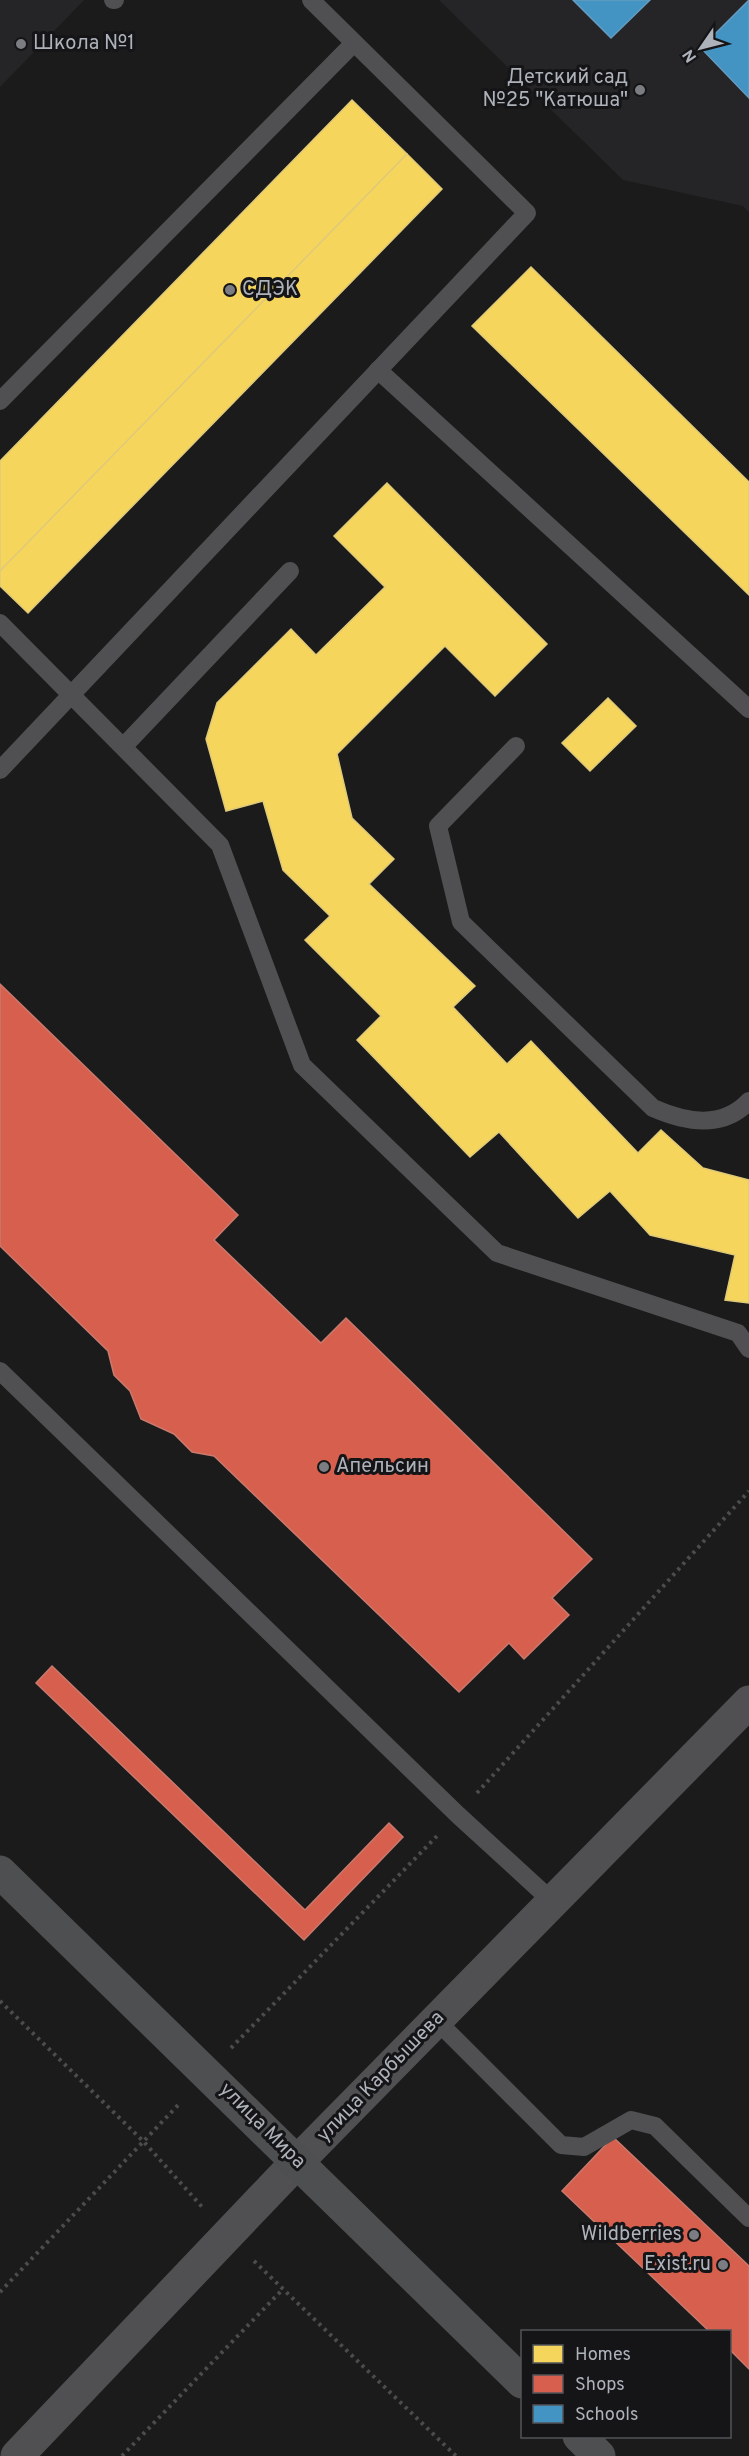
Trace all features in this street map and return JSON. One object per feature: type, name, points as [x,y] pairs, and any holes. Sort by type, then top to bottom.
[{"type":"main road","name":"улица Мира","points":[[0,1872],[521,2381]]},
{"type":"main road","points":[[581,2438],[599,2456]]},
{"type":"street","name":"улица Карбышева","points":[[17,2456],[297,2162],[749,1702]]},
{"type":"lane","points":[[0,770],[527,213],[311,0]]},
{"type":"lane","points":[[0,401],[354,43]]},
{"type":"lane","points":[[378,370],[749,709]]},
{"type":"lane","points":[[124,746],[290,571]]},
{"type":"lane","points":[[0,623],[73,694],[220,845],[302,1065],[496,1253],[738,1333],[749,1349]]},
{"type":"lane","points":[[516,746],[438,826],[460,922],[652,1108],[677,1119],[698,1122],[720,1119],[742,1109],[749,1101]]},
{"type":"lane","points":[[0,1371],[458,1815],[553,1902]]},
{"type":"lane","points":[[436,2020],[561,2145],[584,2147],[631,2120],[655,2126],[749,2218]]},
{"type":"path","points":[[0,2292],[207,2073],[458,1815],[749,1491]]},
{"type":"path","points":[[122,2456],[283,2289]]},
{"type":"shaded area","name":"Школа №1","points":[[0,0],[84,0],[0,87]]},
{"type":"shaded area","name":"Детский сад №25 \"Катюша\"","points":[[439,0],[749,0],[749,212],[743,206],[623,180]]},
{"type":"building: Homes","points":[[352,100],[407,154],[0,571],[0,461]]},
{"type":"building: Homes","points":[[407,154],[442,189],[28,613],[0,586],[0,571]]},
{"type":"building: Homes","points":[[531,267],[749,482],[749,595],[472,326]]},
{"type":"building: Homes","points":[[387,483],[547,644],[495,696],[445,646],[337,754],[352,818],[394,859],[369,884],[475,986],[453,1007],[507,1064],[531,1041],[638,1153],[661,1130],[703,1168],[749,1180],[749,1303],[725,1300],[735,1255],[650,1235],[610,1191],[578,1218],[499,1132],[470,1157],[357,1040],[381,1016],[305,940],[330,916],[283,870],[263,801],[226,811],[206,739],[217,703],[291,629],[316,655],[385,587],[334,536]]},
{"type":"building: Homes","points":[[608,698],[636,726],[590,771],[562,743]]},
{"type":"building: Shops","points":[[0,984],[238,1215],[214,1240],[321,1343],[346,1318],[592,1559],[552,1598],[569,1615],[524,1659],[509,1643],[459,1692],[214,1456],[192,1452],[174,1434],[141,1419],[130,1391],[114,1375],[108,1351],[0,1246]]},
{"type":"building: Shops","points":[[52,1666],[305,1910],[389,1823],[403,1837],[304,1940],[36,1683]]},
{"type":"building: Shops","points":[[613,2137],[749,2266],[749,2369],[731,2351],[731,2330],[708,2330],[562,2191]]},
{"type":"building: Schools","points":[[573,0],[650,0],[611,38]]},
{"type":"building: Schools","points":[[749,0],[749,98],[701,48]]},
{"type":"place","name":"Школа №1","points":[[21,44]]},
{"type":"place","name":"Детский сад №25 \"Катюша\"","points":[[640,90]]},
{"type":"place","name":"СДЭК","points":[[230,290]]},
{"type":"place","name":"Апельсин","points":[[324,1467]]},
{"type":"place","name":"Wildberries","points":[[694,2235]]},
{"type":"place","name":"Exist.ru","points":[[723,2265]]}]
